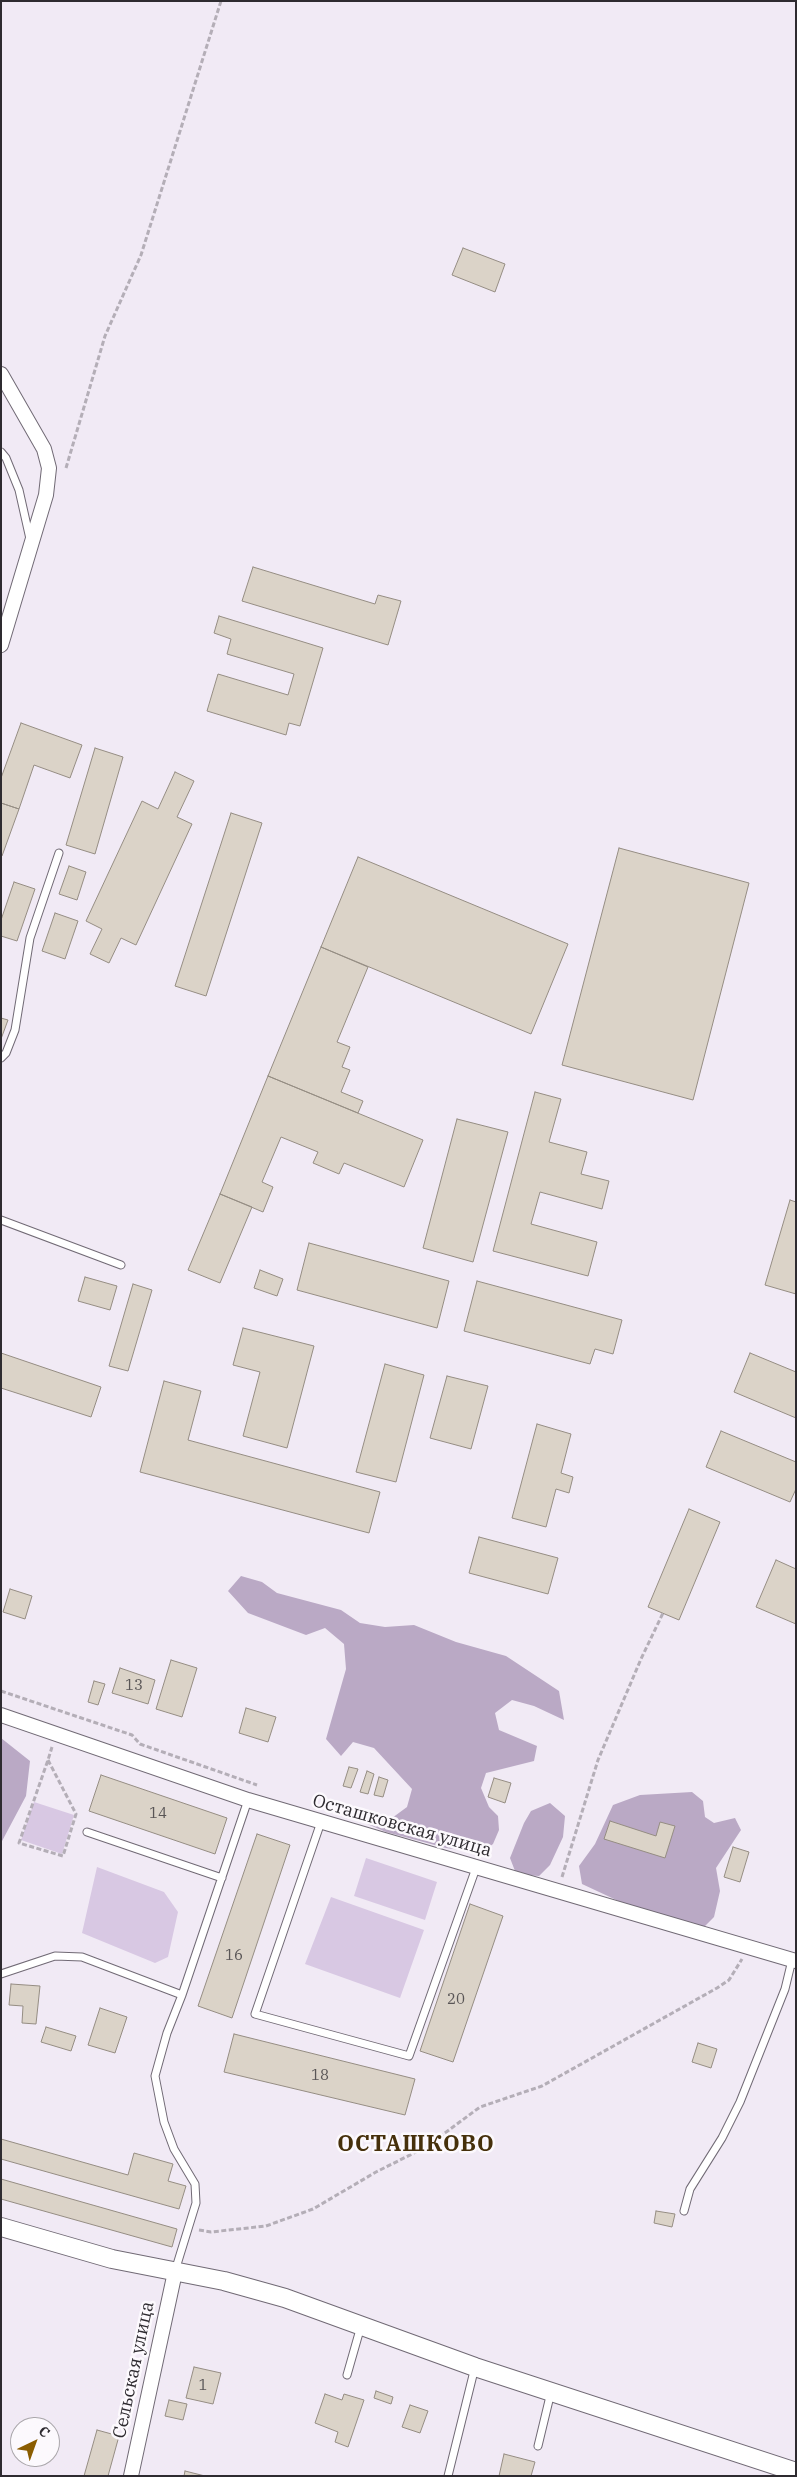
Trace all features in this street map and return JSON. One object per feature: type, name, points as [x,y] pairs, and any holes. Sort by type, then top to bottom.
[{"type":"street","points":[[1,374],[44,449],[49,468],[46,495],[1,644]]},
{"type":"street","name":"Осташковская улица","points":[[1,1715],[248,1800],[794,1961]]},
{"type":"street","points":[[1,2227],[112,2259],[224,2281],[285,2298],[475,2367],[796,2472]]},
{"type":"street","name":"Сельская улица","points":[[131,2476],[175,2272]]},
{"type":"lane","points":[[1,452],[6,458],[19,490],[28,524],[31,547]]},
{"type":"lane","points":[[1,1058],[6,1053],[15,1030],[30,938],[59,853]]},
{"type":"lane","points":[[1,1220],[121,1265]]},
{"type":"lane","points":[[175,2272],[196,2203],[195,2184],[174,2149],[164,2122],[155,2076],[167,2033],[182,1996],[248,1800]]},
{"type":"lane","points":[[321,1822],[255,2014],[409,2056],[476,1868]]},
{"type":"lane","points":[[88,1832],[222,1878]]},
{"type":"lane","points":[[1,1974],[56,1956],[82,1957],[182,1996]]},
{"type":"lane","points":[[684,2211],[690,2189],[722,2138],[740,2102],[785,1989],[794,1961]]},
{"type":"lane","points":[[346,2376],[361,2326]]},
{"type":"lane","points":[[448,2476],[475,2367]]},
{"type":"lane","points":[[538,2446],[551,2392]]},
{"type":"path","points":[[65,469],[106,336],[141,255],[221,1]]},
{"type":"path","points":[[558,1892],[598,1760],[640,1658],[663,1613]]},
{"type":"path","points":[[1,1691],[132,1735],[140,1744],[264,1787]]},
{"type":"path","points":[[48,1760],[76,1814],[63,1856],[19,1842],[57,1734]]},
{"type":"path","points":[[188,2228],[211,2232],[266,2226],[313,2208],[376,2172],[426,2148],[480,2108],[542,2086],[717,1988],[729,1980],[748,1947]]},
{"type":"shaded area","points":[[241,1576],[262,1582],[277,1593],[341,1610],[360,1623],[385,1627],[414,1625],[456,1642],[506,1656],[559,1691],[564,1720],[534,1706],[512,1700],[495,1713],[499,1730],[537,1746],[534,1761],[486,1773],[481,1788],[489,1807],[498,1816],[499,1830],[493,1844],[481,1853],[446,1848],[386,1832],[365,1823],[360,1812],[367,1810],[392,1818],[407,1807],[412,1789],[374,1748],[353,1742],[341,1756],[326,1739],[346,1669],[344,1644],[325,1628],[306,1635],[248,1613],[228,1591]]},
{"type":"shaded area","points":[[1,1738],[30,1761],[26,1796],[1,1843]]},
{"type":"shaded area","points":[[692,1792],[703,1801],[705,1817],[714,1823],[735,1818],[741,1830],[716,1868],[720,1891],[714,1917],[704,1927],[627,1905],[582,1884],[579,1866],[595,1844],[613,1805],[640,1795]]},
{"type":"shaded area","points":[[34,1802],[74,1815],[62,1854],[21,1840]]},
{"type":"shaded area","points":[[550,1803],[565,1816],[563,1837],[550,1865],[539,1876],[526,1875],[515,1871],[510,1858],[524,1823],[531,1811]]},
{"type":"shaded area","points":[[366,1858],[437,1882],[425,1920],[354,1896]]},
{"type":"shaded area","points":[[97,1867],[164,1892],[178,1912],[168,1957],[155,1963],[82,1933]]},
{"type":"shaded area","points":[[331,1897],[424,1930],[400,1998],[305,1964]]},
{"type":"building","points":[[463,248],[505,264],[495,292],[452,275]]},
{"type":"building","points":[[253,567],[375,604],[378,595],[401,601],[388,645],[242,601]]},
{"type":"building","points":[[219,616],[323,648],[300,726],[289,723],[286,735],[207,711],[218,674],[288,695],[294,674],[227,654],[231,639],[214,633]]},
{"type":"building","points":[[21,723],[82,745],[70,778],[34,765],[19,809],[1,803],[1,778]]},
{"type":"building","points":[[95,748],[123,757],[95,854],[66,845]]},
{"type":"building","points":[[175,772],[194,781],[177,817],[192,824],[136,945],[121,938],[109,963],[90,954],[102,929],[86,921],[142,801],[158,809]]},
{"type":"building","points":[[1,803],[19,809],[2,856],[1,856]]},
{"type":"building","points":[[231,813],[262,823],[206,996],[175,986]]},
{"type":"building","points":[[619,848],[749,883],[693,1100],[562,1065]]},
{"type":"building","points":[[358,857],[568,944],[531,1034],[321,947]]},
{"type":"building","points":[[69,866],[86,872],[77,900],[59,894]]},
{"type":"building","points":[[14,882],[35,889],[17,941],[1,936],[1,920]]},
{"type":"building","points":[[55,913],[78,921],[65,959],[42,951]]},
{"type":"building","points":[[321,947],[368,967],[337,1042],[350,1047],[342,1067],[350,1070],[341,1092],[363,1101],[358,1113],[268,1076]]},
{"type":"building","points":[[1,1018],[8,1020],[1,1039]]},
{"type":"building","points":[[268,1076],[423,1140],[404,1187],[344,1163],[339,1174],[313,1163],[318,1152],[281,1137],[262,1182],[273,1187],[263,1212],[220,1194]]},
{"type":"building","points":[[535,1092],[561,1099],[549,1142],[587,1152],[581,1174],[609,1181],[602,1209],[540,1192],[531,1224],[597,1242],[588,1276],[493,1251]]},
{"type":"building","points":[[457,1119],[508,1132],[473,1262],[423,1248]]},
{"type":"building","points":[[220,1194],[252,1207],[220,1283],[188,1270]]},
{"type":"building","points":[[790,1200],[796,1202],[796,1294],[765,1285]]},
{"type":"building","points":[[309,1243],[449,1281],[437,1328],[297,1290]]},
{"type":"building","points":[[260,1270],[283,1279],[277,1296],[254,1288]]},
{"type":"building","points":[[85,1277],[117,1286],[110,1310],[78,1301]]},
{"type":"building","points":[[477,1281],[622,1320],[613,1354],[595,1349],[590,1364],[464,1331]]},
{"type":"building","points":[[133,1284],[152,1290],[128,1371],[109,1366]]},
{"type":"building","points":[[243,1328],[314,1346],[287,1448],[243,1436],[260,1372],[233,1365]]},
{"type":"building","points":[[1,1353],[101,1387],[91,1417],[1,1388]]},
{"type":"building","points":[[750,1353],[796,1372],[796,1418],[734,1392]]},
{"type":"building","points":[[385,1364],[424,1375],[396,1482],[356,1472]]},
{"type":"building","points":[[447,1376],[488,1386],[471,1449],[430,1438]]},
{"type":"building","points":[[164,1381],[201,1391],[188,1440],[380,1492],[369,1533],[140,1472]]},
{"type":"building","points":[[537,1424],[571,1434],[561,1473],[573,1477],[569,1493],[556,1489],[546,1527],[512,1518]]},
{"type":"building","points":[[721,1431],[796,1462],[796,1489],[790,1502],[706,1467]]},
{"type":"building","points":[[689,1509],[720,1522],[679,1620],[648,1607]]},
{"type":"building","points":[[479,1537],[558,1558],[548,1594],[469,1573]]},
{"type":"building","points":[[776,1560],[796,1569],[796,1624],[756,1607]]},
{"type":"building","points":[[10,1589],[32,1596],[25,1619],[3,1612]]},
{"type":"building","points":[[171,1660],[197,1668],[182,1717],[156,1709]]},
{"type":"building","points":[[120,1668],[155,1680],[148,1704],[112,1693]]},
{"type":"building","points":[[94,1681],[105,1684],[98,1705],[88,1702]]},
{"type":"building","points":[[246,1708],[276,1717],[268,1742],[239,1733]]},
{"type":"building","points":[[349,1767],[358,1769],[351,1788],[343,1786]]},
{"type":"building","points":[[367,1771],[374,1774],[368,1794],[360,1792]]},
{"type":"building","points":[[101,1775],[227,1818],[215,1854],[89,1811]]},
{"type":"building","points":[[379,1777],[388,1780],[383,1797],[374,1795]]},
{"type":"building","points":[[494,1778],[511,1783],[505,1803],[488,1797]]},
{"type":"building","points":[[610,1821],[656,1836],[660,1822],[675,1826],[665,1858],[604,1839]]},
{"type":"building","points":[[257,1834],[290,1845],[232,2018],[198,2006]]},
{"type":"building","points":[[733,1847],[749,1852],[740,1882],[724,1877]]},
{"type":"building","points":[[470,1904],[503,1916],[453,2062],[420,2051]]},
{"type":"building","points":[[11,1984],[40,1986],[36,2024],[22,2023],[23,2006],[9,2005]]},
{"type":"building","points":[[100,2008],[127,2017],[115,2053],[88,2045]]},
{"type":"building","points":[[46,2027],[76,2036],[71,2051],[41,2042]]},
{"type":"building","points":[[234,2034],[415,2079],[405,2115],[224,2072]]},
{"type":"building","points":[[698,2043],[717,2049],[711,2068],[692,2062]]},
{"type":"building","points":[[1,2139],[128,2175],[134,2153],[173,2164],[168,2181],[186,2186],[179,2209],[1,2159]]},
{"type":"building","points":[[1,2179],[177,2229],[172,2247],[1,2199]]},
{"type":"building","points":[[656,2211],[675,2214],[672,2227],[654,2223]]},
{"type":"building","points":[[194,2367],[221,2373],[213,2404],[186,2398]]},
{"type":"building","points":[[376,2391],[393,2397],[391,2404],[374,2398]]},
{"type":"building","points":[[325,2394],[342,2400],[344,2394],[364,2400],[348,2447],[335,2442],[338,2432],[315,2423]]},
{"type":"building","points":[[169,2400],[187,2404],[183,2420],[165,2416]]},
{"type":"building","points":[[410,2405],[428,2411],[420,2433],[402,2427]]},
{"type":"building","points":[[97,2430],[119,2436],[108,2476],[84,2476]]},
{"type":"building","points":[[504,2454],[535,2462],[531,2476],[499,2476]]},
{"type":"building","points":[[185,2471],[205,2476],[184,2476]]},
{"type":"district","name":"ОСТАШКОВО","points":[[416,2145]]}]
